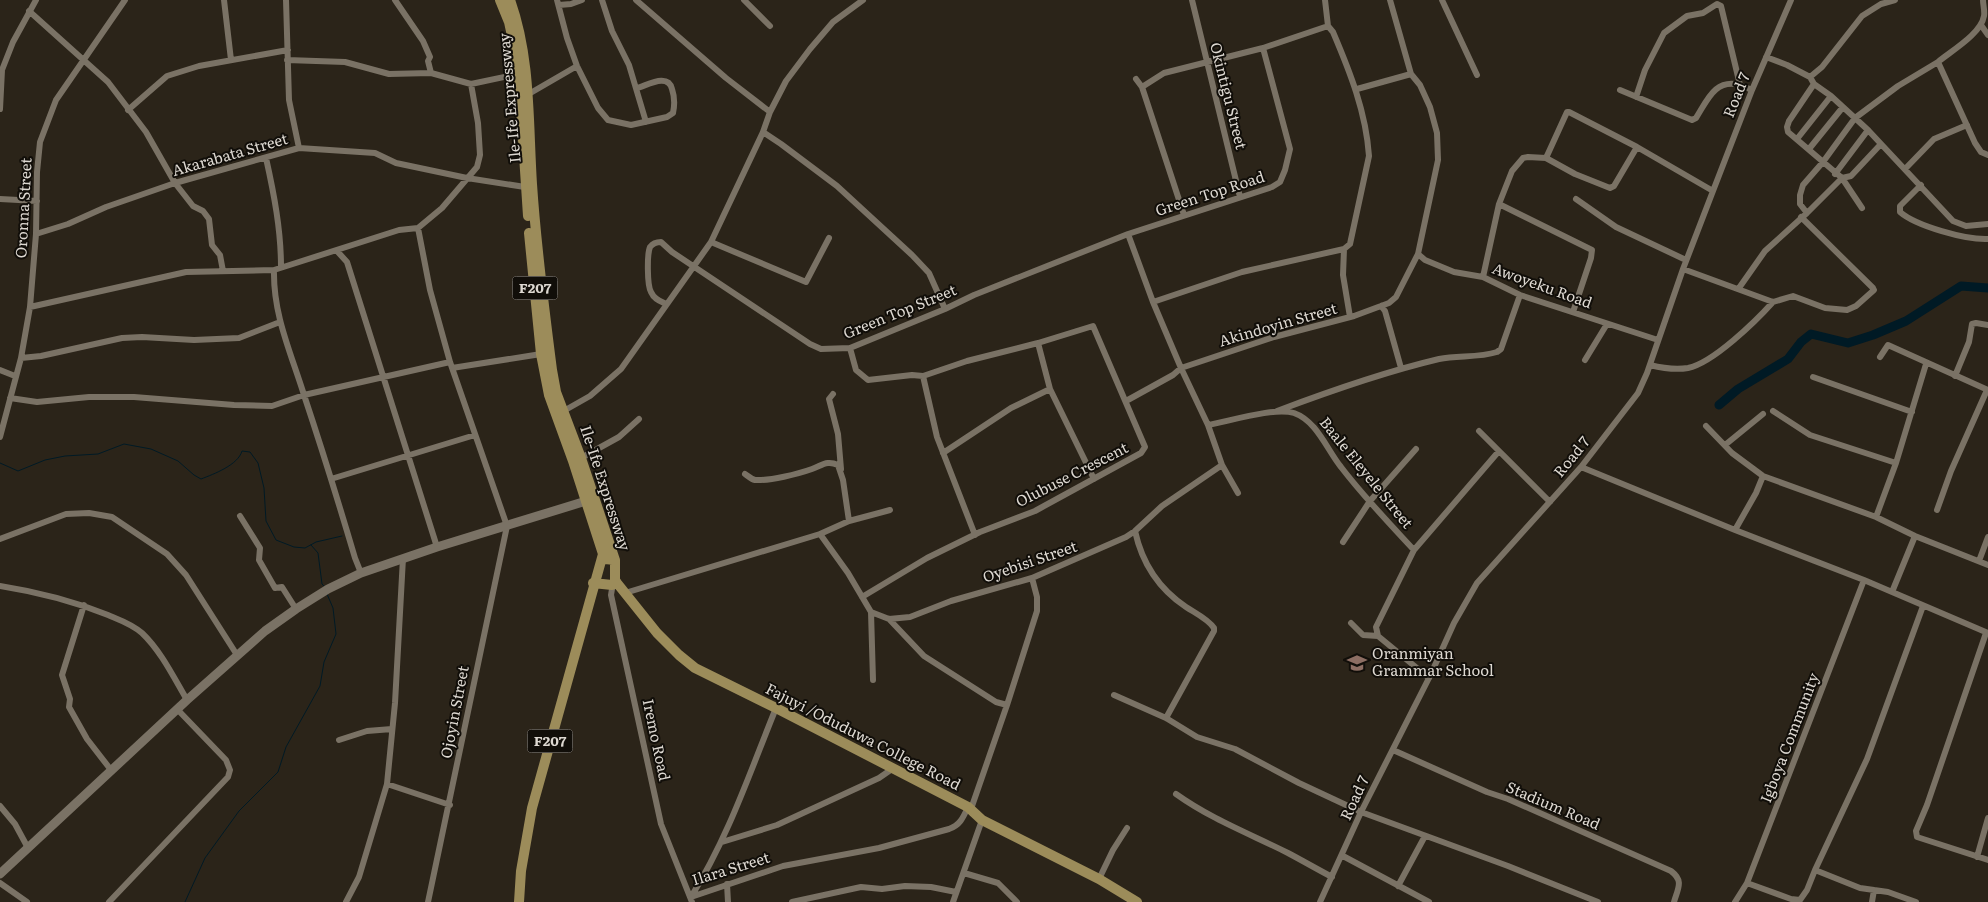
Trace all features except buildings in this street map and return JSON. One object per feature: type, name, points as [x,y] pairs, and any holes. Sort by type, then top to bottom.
[{"type":"main road","name":"Ile-Ife Expressway","points":[[500,0],[509,22],[518,74],[525,187],[541,354],[549,395],[560,413],[581,458],[615,560],[605,559],[603,554],[560,413],[556,392],[549,352],[535,225],[525,61],[521,36],[510,0]]},
{"type":"main road","name":"F207","points":[[519,902],[520,871],[532,808],[593,583],[603,554]]},
{"type":"main road","points":[[593,583],[614,582],[615,560]]},
{"type":"main road","name":"Fajuyi /Oduduwa College Road","points":[[614,582],[657,633],[695,668],[969,808],[982,820],[1099,878],[1132,901]]},
{"type":"street","points":[[0,109],[2,70],[36,0]]},
{"type":"street","name":"Oronna Street","points":[[0,438],[21,358],[30,307],[36,234],[39,152],[45,127],[56,100],[125,0]]},
{"type":"street","points":[[224,0],[231,60]]},
{"type":"street","points":[[286,0],[289,100],[299,148]]},
{"type":"street","points":[[395,0],[423,41],[430,57],[428,61],[430,73]]},
{"type":"street","points":[[582,0],[571,4],[558,2],[567,38],[577,66],[598,108],[608,120],[631,125],[667,117],[673,113],[676,101],[671,84],[667,81],[637,88]]},
{"type":"street","points":[[602,0],[612,31],[629,66],[637,88],[646,122]]},
{"type":"street","points":[[636,0],[718,72],[770,112]]},
{"type":"street","points":[[744,0],[770,26]]},
{"type":"street","points":[[560,413],[590,396],[621,369],[711,242],[786,81],[833,22],[863,0]]},
{"type":"street","name":"Okintigu Street","points":[[1192,0],[1240,197]]},
{"type":"street","points":[[1153,302],[1242,272],[1344,250],[1350,244],[1369,156],[1356,89],[1333,32],[1328,26],[1325,0]]},
{"type":"street","name":"Akindoyin Street","points":[[1126,401],[1173,375],[1181,368],[1274,336],[1350,317],[1389,303],[1396,297],[1418,254],[1438,160],[1437,132],[1430,107],[1420,85],[1411,74],[1391,0]]},
{"type":"street","points":[[1442,0],[1477,75]]},
{"type":"street","name":"Road 7","points":[[1320,902],[1343,856],[1361,812],[1429,678],[1454,623],[1477,583],[1512,541],[1550,502],[1581,466],[1638,394],[1650,365],[1686,260],[1752,90],[1791,0]]},
{"type":"street","points":[[1810,77],[1822,67],[1862,16],[1881,4],[1895,0]]},
{"type":"street","points":[[1807,213],[1800,204],[1803,184],[1823,162],[1855,118],[1898,86],[1938,62],[1966,40],[1981,25],[1984,16],[1983,0]]},
{"type":"street","points":[[1636,97],[1646,70],[1664,33],[1688,16],[1703,13],[1717,4],[1721,6],[1740,85]]},
{"type":"street","points":[[29,11],[108,82],[146,132],[175,183],[193,206],[203,211],[209,219],[212,245],[220,255],[223,271]]},
{"type":"street","points":[[1981,25],[1988,35]]},
{"type":"street","points":[[1142,87],[1164,73],[1263,48],[1328,26]]},
{"type":"street","name":"Green Top Road","points":[[1128,234],[1272,187],[1280,182],[1290,149],[1263,48]]},
{"type":"street","points":[[128,110],[167,76],[199,66],[288,50]]},
{"type":"street","points":[[1766,57],[1787,64],[1810,77],[1814,84],[1831,96],[1868,130],[1880,145],[1921,186],[1936,205],[1953,221],[1966,226],[1988,224]]},
{"type":"street","points":[[287,60],[345,62],[389,74],[430,73],[471,84],[518,74]]},
{"type":"street","points":[[1938,62],[1981,152],[1988,155]]},
{"type":"street","points":[[526,95],[577,66]]},
{"type":"street","points":[[1356,89],[1411,74]]},
{"type":"street","points":[[1136,79],[1142,87],[1184,215]]},
{"type":"street","points":[[30,307],[186,272],[274,270],[399,230],[418,228],[442,208],[477,167],[480,155],[478,124],[471,84]]},
{"type":"street","points":[[1620,90],[1692,120],[1696,118],[1715,89],[1728,84],[1740,85],[1752,90]]},
{"type":"street","points":[[1814,84],[1787,126],[1788,132],[1842,178],[1862,208]]},
{"type":"street","points":[[1797,139],[1831,96]]},
{"type":"street","points":[[1809,149],[1842,107]]},
{"type":"street","points":[[1546,158],[1567,112],[1571,112],[1637,147],[1713,191]]},
{"type":"street","points":[[1905,169],[1934,139],[1968,125]]},
{"type":"street","points":[[1835,174],[1868,130]]},
{"type":"street","points":[[763,132],[837,186],[912,255],[929,273],[945,309]]},
{"type":"street","points":[[1739,288],[1765,251],[1842,178],[1851,176],[1880,145]]},
{"type":"street","points":[[1483,278],[1499,204],[1512,171],[1519,161],[1528,157],[1546,158],[1575,174],[1610,188],[1614,186],[1637,147]]},
{"type":"street","name":"Akarabata Street","points":[[36,234],[68,224],[106,207],[175,183],[299,148],[375,153],[396,163],[467,178],[525,187]]},
{"type":"street","points":[[266,158],[278,223],[281,267]]},
{"type":"street","points":[[1921,186],[1900,206],[1900,212],[1904,216],[1964,237],[1988,239]]},
{"type":"street","points":[[0,199],[36,202]]},
{"type":"street","points":[[1576,199],[1616,227],[1686,260]]},
{"type":"street","points":[[1499,204],[1592,250],[1573,312]]},
{"type":"street","points":[[1650,365],[1662,368],[1689,368],[1705,362],[1756,322],[1773,302],[1793,296],[1825,308],[1847,310],[1856,306],[1874,290],[1800,217]]},
{"type":"street","points":[[418,228],[430,290],[452,365],[507,526]]},
{"type":"street","points":[[1128,234],[1153,302],[1208,425],[1222,465],[1238,494]]},
{"type":"street","name":"Green Top Street","points":[[666,304],[655,298],[650,291],[648,254],[650,247],[655,242],[661,242],[672,252],[810,344],[821,349],[850,348],[974,295],[1128,234]]},
{"type":"street","points":[[711,242],[806,282],[829,238]]},
{"type":"street","points":[[1344,250],[1344,276],[1350,317]]},
{"type":"street","points":[[337,251],[347,262],[437,547]]},
{"type":"street","name":"Awoyeku Road","points":[[1418,254],[1425,260],[1454,272],[1483,278],[1520,295],[1658,340]]},
{"type":"street","points":[[1683,269],[1773,302]]},
{"type":"street","points":[[274,270],[274,292],[280,322],[361,573]]},
{"type":"street","points":[[1277,411],[1337,388],[1401,368],[1447,357],[1497,352],[1501,349],[1520,295]]},
{"type":"street","points":[[1381,306],[1385,311],[1401,368]]},
{"type":"street","points":[[21,358],[41,356],[122,338],[142,337],[194,340],[239,338],[280,322]]},
{"type":"street","points":[[1585,360],[1607,324]]},
{"type":"street","points":[[1955,376],[1969,342],[1972,324],[1988,325]]},
{"type":"street","name":"Olubuse Crescent","points":[[850,348],[856,370],[868,380],[912,375],[923,376],[967,361],[1038,343],[1093,326],[1145,447],[1144,450],[1035,511],[975,535],[927,558],[862,597]]},
{"type":"street","points":[[1038,343],[1050,389],[1094,479]]},
{"type":"street","points":[[1880,357],[1888,345],[1926,364],[1987,390],[1951,472],[1937,510]]},
{"type":"street","points":[[10,398],[37,402],[89,397],[134,397],[272,406],[304,395],[383,378],[452,365],[541,354]]},
{"type":"street","points":[[1876,517],[1896,463],[1926,364]]},
{"type":"street","points":[[0,370],[15,376]]},
{"type":"street","points":[[923,376],[937,437],[975,535]]},
{"type":"street","points":[[1813,377],[1912,412]]},
{"type":"street","points":[[943,453],[1011,408],[1050,389]]},
{"type":"street","points":[[833,394],[829,398],[840,451],[842,480]]},
{"type":"street","name":"Baale Eleyele Street","points":[[1208,425],[1277,411],[1294,413],[1304,419],[1314,428],[1341,467],[1414,550]]},
{"type":"street","points":[[1773,411],[1810,435],[1896,463]]},
{"type":"street","points":[[1725,445],[1763,414]]},
{"type":"street","points":[[581,458],[620,437],[639,419]]},
{"type":"street","points":[[1706,426],[1725,445],[1762,476],[1876,517],[1915,536],[1988,565]]},
{"type":"street","points":[[1479,431],[1550,502]]},
{"type":"street","points":[[330,479],[475,435]]},
{"type":"street","points":[[1343,542],[1370,501],[1416,449]]},
{"type":"street","points":[[821,465],[840,451]]},
{"type":"street","points":[[1378,636],[1376,627],[1414,550],[1499,451]]},
{"type":"street","points":[[745,474],[753,480],[765,479],[797,473],[828,462],[838,465],[849,521]]},
{"type":"street","name":"Oyebisi Street","points":[[871,612],[889,619],[910,617],[951,601],[1032,578],[1078,559],[1135,531],[1162,506],[1222,465]]},
{"type":"street","points":[[1581,466],[1735,530],[1864,580],[1987,633],[1927,805],[1916,831],[1917,837],[1988,860]]},
{"type":"street","points":[[1735,530],[1756,493],[1762,476]]},
{"type":"street","points":[[0,874],[237,655],[296,609],[318,595],[361,573],[437,547],[586,501]]},
{"type":"street","points":[[624,592],[820,534],[849,521],[890,510]]},
{"type":"street","points":[[0,539],[66,514],[89,513],[112,518],[167,554],[186,575],[237,655]]},
{"type":"street","points":[[240,516],[260,548],[259,560],[275,588],[282,587],[296,609]]},
{"type":"street","name":"Ojoyin Street","points":[[428,902],[450,805],[507,526]]},
{"type":"street","points":[[1135,531],[1140,550],[1152,574],[1167,593],[1214,628],[1166,718]]},
{"type":"street","points":[[820,534],[848,573],[871,612],[873,680]]},
{"type":"street","points":[[1892,592],[1915,536]]},
{"type":"street","points":[[1979,561],[1988,537]]},
{"type":"street","points":[[346,902],[359,878],[386,784],[392,730],[404,558]]},
{"type":"street","name":"Ilara Street","points":[[691,899],[727,884],[783,866],[879,848],[957,826],[969,808],[1007,705],[1037,611],[1038,597],[1032,578]]},
{"type":"street","name":"Igboya Community","points":[[1735,902],[1747,883],[1864,580]]},
{"type":"street","name":"Iremo Road","points":[[614,582],[611,595],[661,824],[691,899]]},
{"type":"street","points":[[0,586],[37,592],[84,605],[129,624],[141,632],[153,645],[187,700]]},
{"type":"street","points":[[84,605],[62,675],[70,699],[69,707],[87,739],[111,770]]},
{"type":"street","points":[[1747,883],[1791,899],[1800,900],[1807,890],[1866,759],[1923,606]]},
{"type":"street","points":[[889,619],[924,656],[989,698],[1007,705]]},
{"type":"street","points":[[1351,623],[1363,635],[1378,636],[1429,678]]},
{"type":"street","points":[[1114,695],[1166,718],[1197,737],[1235,749],[1299,783],[1361,812],[1508,866],[1598,902]]},
{"type":"street","name":"Ilara Street","points":[[691,899],[722,842],[776,708]]},
{"type":"street","points":[[109,902],[228,777],[230,770],[226,760],[177,709]]},
{"type":"street","points":[[339,740],[367,731],[392,730]]},
{"type":"street","name":"Stadium Road","points":[[1392,750],[1671,871],[1679,879],[1674,902]]},
{"type":"street","points":[[722,842],[777,825],[879,778],[892,769]]},
{"type":"street","points":[[386,784],[450,805]]},
{"type":"street","points":[[1176,794],[1194,807],[1221,822],[1288,853],[1332,877]]},
{"type":"street","points":[[0,806],[15,824],[28,848]]},
{"type":"street","points":[[1976,857],[1988,818]]},
{"type":"street","points":[[954,902],[982,820]]},
{"type":"street","points":[[1099,878],[1127,828]]},
{"type":"street","points":[[1398,886],[1425,836]]},
{"type":"street","points":[[1343,856],[1429,902]]},
{"type":"street","points":[[1815,870],[1860,888],[1888,892],[1916,902]]},
{"type":"street","points":[[964,873],[998,882],[1017,902]]},
{"type":"street","points":[[0,883],[27,902]]},
{"type":"street","points":[[727,884],[728,902]]},
{"type":"street","points":[[792,902],[860,887],[882,889],[905,886],[931,887],[956,892]]},
{"type":"street","points":[[1872,902],[1874,890]]},
{"type":"waterway","points":[[1719,405],[1738,389],[1788,359],[1801,342],[1811,334],[1848,343],[1906,321],[1961,286],[1988,288]]},
{"type":"waterway","points":[[0,463],[18,471],[45,460],[65,456],[98,454],[124,444],[151,449],[178,461],[201,479],[231,465],[240,456],[242,451],[250,452],[258,463],[264,488],[266,521],[276,540],[294,547],[305,548],[316,542],[342,536]]},
{"type":"waterway","points":[[311,545],[318,553],[322,584],[325,587]]},
{"type":"waterway","points":[[185,902],[205,858],[239,811],[278,772],[286,747],[320,686],[324,662],[336,634],[333,608],[327,594]]},
{"type":"place","name":"Oranmiyan Grammar School","points":[[1357,663]]}]
